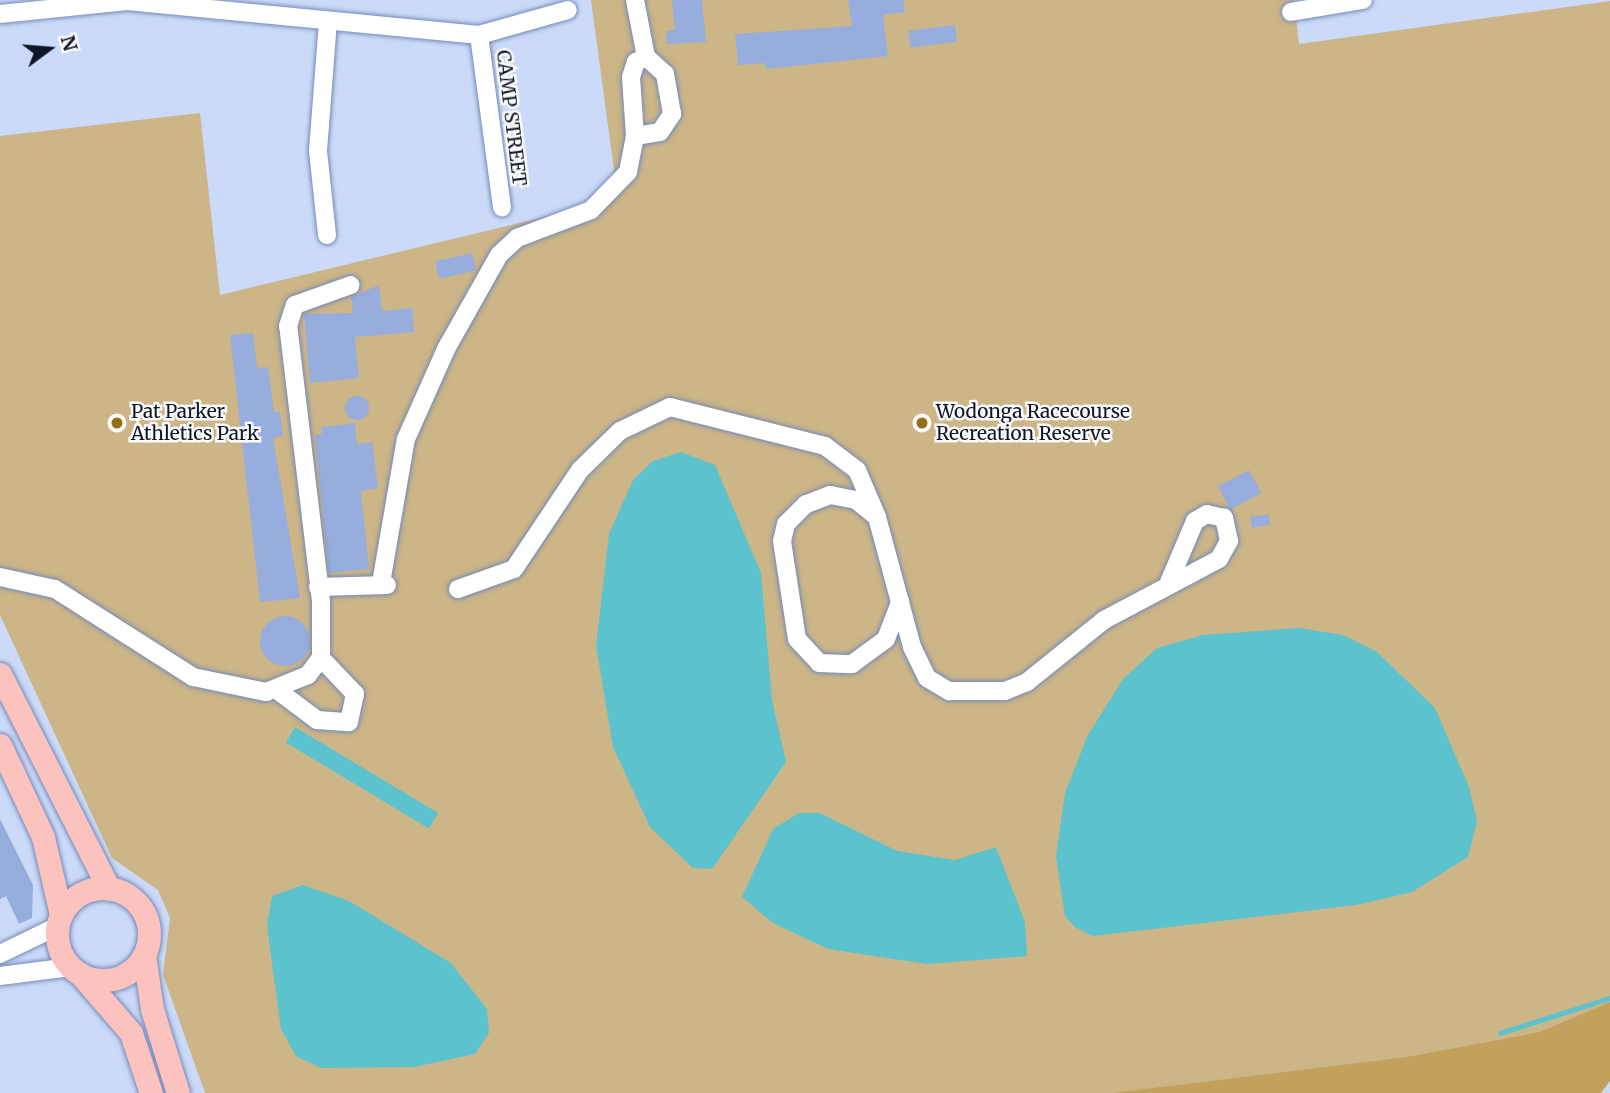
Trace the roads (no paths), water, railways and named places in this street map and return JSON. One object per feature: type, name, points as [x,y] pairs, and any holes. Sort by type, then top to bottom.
[{"type":"main road","points":[[0,674],[109,889]]},
{"type":"main road","points":[[0,745],[43,837],[60,920],[59,948],[75,971],[124,1022],[151,1093]]},
{"type":"main road","points":[[60,920],[75,897],[109,889],[125,894],[143,913],[144,955],[152,1009],[178,1093]]},
{"type":"main road","points":[[75,971],[122,976],[144,955]]},
{"type":"street","points":[[0,14],[127,0],[328,23],[479,35],[568,10]]},
{"type":"street","points":[[635,0],[646,57],[665,74],[672,114],[660,132],[635,136]]},
{"type":"street","points":[[1291,12],[1319,2],[1363,0]]},
{"type":"street","points":[[327,235],[318,151],[328,23]]},
{"type":"street","name":"CAMP STREET","points":[[479,35],[502,207]]},
{"type":"street","points":[[318,587],[384,584],[406,439],[446,349],[499,255],[517,238],[591,210],[609,196],[628,172],[635,136],[631,77],[636,62],[646,57]]},
{"type":"street","points":[[0,577],[55,589],[177,671],[230,687],[277,690],[308,675],[321,658],[318,587],[288,326],[295,305],[351,285]]},
{"type":"street","points":[[458,589],[513,569],[580,470],[620,431],[670,407],[825,446],[857,470],[877,517],[927,678],[971,694],[1027,682],[1104,620],[1169,582]]},
{"type":"street","points":[[877,517],[856,500],[830,495],[806,504],[786,524],[782,541],[802,651],[831,667],[865,658],[886,639],[901,600]]},
{"type":"street","points":[[277,690],[317,720],[349,723],[355,694],[321,658]]},
{"type":"street","points":[[0,954],[60,920]]},
{"type":"street","points":[[0,976],[75,971]]},
{"type":"waterway","points":[[1500,1033],[1610,998]]},
{"type":"place","name":"Pat Parker Athletics Park","points":[[117,423]]},
{"type":"place","name":"Wodonga Racecourse Recreation Reserve","points":[[922,423]]}]
